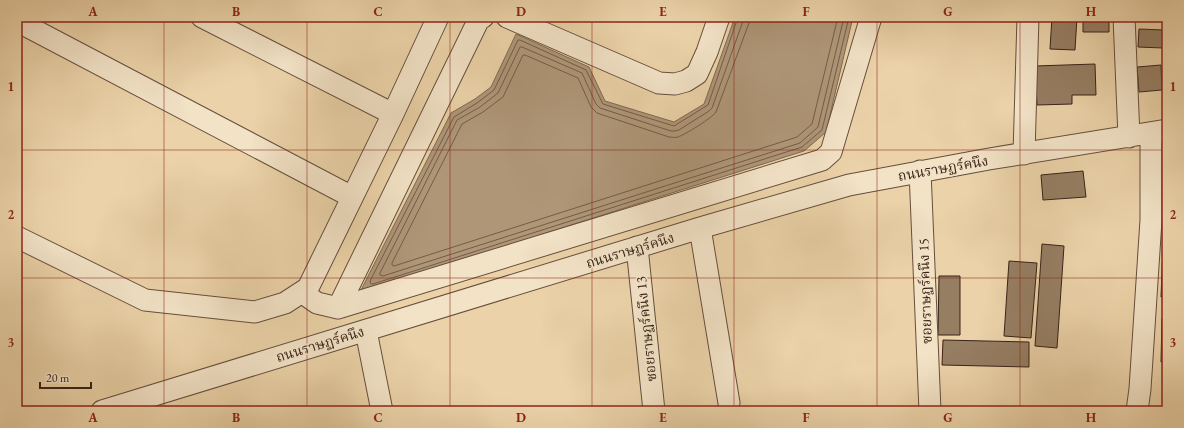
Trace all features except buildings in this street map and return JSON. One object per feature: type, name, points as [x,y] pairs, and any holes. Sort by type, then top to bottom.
[{"type":"street","points":[[202,17],[392,114]]},
{"type":"street","points":[[438,17],[308,288],[307,296],[317,303],[338,308],[822,160],[831,152],[871,17]]},
{"type":"street","points":[[338,308],[479,19],[483,17]]},
{"type":"street","points":[[507,17],[659,83],[675,84],[686,81],[697,74],[707,52],[719,17]]},
{"type":"street","points":[[1024,154],[1028,17]]},
{"type":"street","points":[[1124,17],[1129,137]]},
{"type":"street","points":[[17,21],[352,197]]},
{"type":"street","points":[[1138,411],[1151,220],[1159,132]]},
{"type":"street","name":"ถนนราษฏร์คนึง","points":[[102,411],[637,247],[849,185],[920,171],[1159,132]]},
{"type":"street","name":"ซอยราษฏร์คนึง 15","points":[[920,171],[930,411]]},
{"type":"street","points":[[700,228],[730,403]]},
{"type":"street","points":[[17,237],[145,300],[254,312],[285,303],[308,288]]},
{"type":"street","name":"ซอยราษฏร์คนึง 13","points":[[637,247],[654,411]]},
{"type":"street","points":[[366,331],[382,411]]},
{"type":"water","points":[[735,17],[853,17],[826,132],[804,151],[360,292],[451,113],[475,99],[491,87],[516,34],[589,67],[605,101],[674,122],[704,104]]}]
